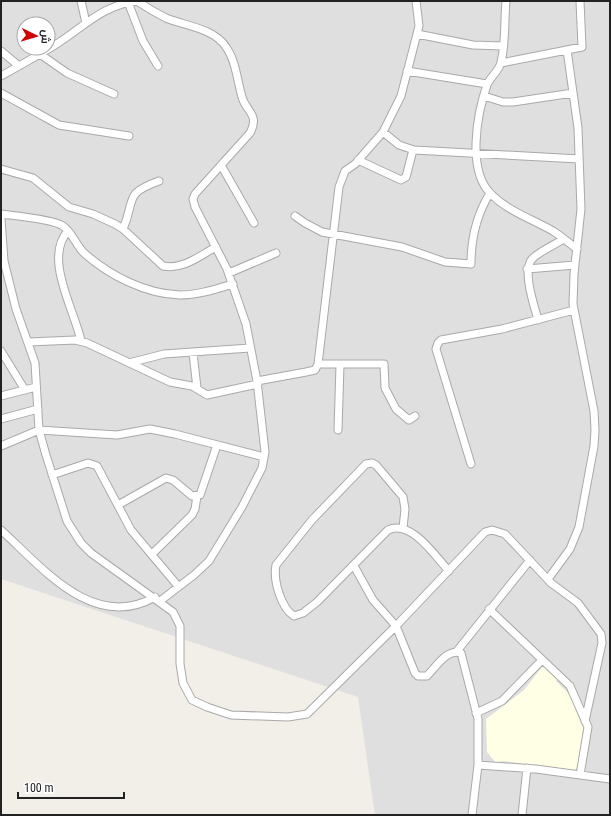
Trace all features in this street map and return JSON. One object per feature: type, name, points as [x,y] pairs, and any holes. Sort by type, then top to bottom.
[{"type":"street","points":[[81,1],[86,22]]},
{"type":"street","points":[[1,530],[66,590],[110,608],[128,607],[157,599],[178,586],[209,561],[222,542],[262,468],[264,458],[265,434],[258,383],[246,324],[229,273],[195,207],[193,199],[195,194],[250,133],[254,121],[250,110],[242,99],[230,54],[220,39],[209,33],[166,18],[138,1],[124,2],[104,10],[56,43]]},
{"type":"street","points":[[29,342],[62,340],[81,341],[170,382],[197,388],[207,395],[314,370],[318,364],[339,187],[345,172],[383,132],[401,96],[417,34],[418,26],[416,1]]},
{"type":"street","points":[[506,1],[501,64],[487,84],[475,153],[481,178],[490,193],[506,206],[554,232],[577,249]]},
{"type":"street","points":[[501,64],[582,48],[580,1]]},
{"type":"street","points":[[124,2],[143,41],[158,66]]},
{"type":"street","points":[[417,34],[473,45],[503,46]]},
{"type":"street","points":[[548,579],[576,538],[594,446],[594,411],[574,310],[573,289],[581,209],[578,128],[568,50]]},
{"type":"street","points":[[1,51],[18,66]]},
{"type":"street","points":[[1,76],[36,56]]},
{"type":"street","points":[[43,56],[67,73],[114,94]]},
{"type":"street","points":[[407,71],[487,84]]},
{"type":"street","points":[[1,92],[59,125],[129,136]]},
{"type":"street","points":[[484,96],[504,102],[513,102],[573,93]]},
{"type":"street","points":[[383,132],[399,145],[413,150],[579,159]]},
{"type":"street","points":[[358,160],[401,180],[406,177],[413,150]]},
{"type":"street","points":[[221,165],[254,223]]},
{"type":"street","points":[[1,169],[33,178],[69,207],[93,214],[123,229],[163,266],[172,268],[182,266],[216,247]]},
{"type":"street","points":[[123,229],[135,193],[145,186],[159,181]]},
{"type":"street","points":[[295,216],[314,229],[334,235],[402,247],[445,262],[471,264],[471,250],[474,233],[481,210],[490,193]]},
{"type":"street","points":[[1,214],[52,222],[63,226],[68,231],[75,243],[95,261],[115,275],[132,283],[179,295],[198,294],[233,284]]},
{"type":"street","points":[[1,220],[3,261],[16,309],[35,362],[39,430],[67,521],[81,542],[107,565],[157,599],[173,612],[180,626],[180,664],[183,683],[192,700],[231,715],[288,717],[307,714],[396,626],[485,532],[492,530],[505,534],[555,587],[578,603],[601,634],[602,643],[585,721]]},
{"type":"street","points":[[68,231],[64,236],[60,250],[60,276],[78,327],[81,341]]},
{"type":"street","points":[[538,320],[527,269],[534,257],[564,239]]},
{"type":"street","points":[[229,273],[276,253]]},
{"type":"street","points":[[527,269],[575,265]]},
{"type":"street","points":[[471,464],[436,350],[438,343],[445,339],[538,320],[574,310]]},
{"type":"street","points":[[129,363],[164,354],[250,348]]},
{"type":"street","points":[[1,351],[25,390]]},
{"type":"street","points":[[193,353],[197,388]]},
{"type":"street","points":[[318,364],[384,364],[385,388],[396,409],[409,420],[415,416]]},
{"type":"street","points":[[338,430],[340,365]]},
{"type":"street","points":[[1,396],[36,387]]},
{"type":"street","points":[[1,419],[38,409]]},
{"type":"street","points":[[1,446],[39,430],[117,435],[150,429],[264,458]]},
{"type":"street","points":[[118,505],[166,478],[173,480],[192,496],[200,495],[217,445]]},
{"type":"street","points":[[403,528],[405,508],[403,497],[376,465],[372,462],[366,464],[312,520],[276,565],[274,572],[285,607],[294,616],[303,613],[317,602],[388,530],[394,526],[403,528],[418,537],[449,570]]},
{"type":"street","points":[[52,476],[88,463],[93,463],[97,466],[131,530],[178,586]]},
{"type":"street","points":[[152,554],[192,515],[195,509],[196,496]]},
{"type":"street","points":[[456,652],[489,609],[530,560]]},
{"type":"street","points":[[354,566],[373,600],[396,626],[415,673],[418,676],[427,676],[447,654],[456,652],[461,653],[464,660],[476,713],[479,739],[478,765],[472,815]]},
{"type":"street","points":[[489,609],[570,686],[588,728],[580,775]]},
{"type":"street","points":[[476,713],[502,701],[542,660]]},
{"type":"street","points":[[478,765],[527,768],[610,779]]},
{"type":"street","points":[[522,815],[527,768]]},
{"type":"shaded area","points":[[1,1],[610,1],[610,815],[375,815],[358,697],[1,579]]},
{"type":"shaded area","points":[[542,667],[548,667],[559,676],[556,681],[570,695],[582,726],[586,727],[583,751],[575,771],[502,761],[496,763],[487,752],[486,719],[524,690]]}]
